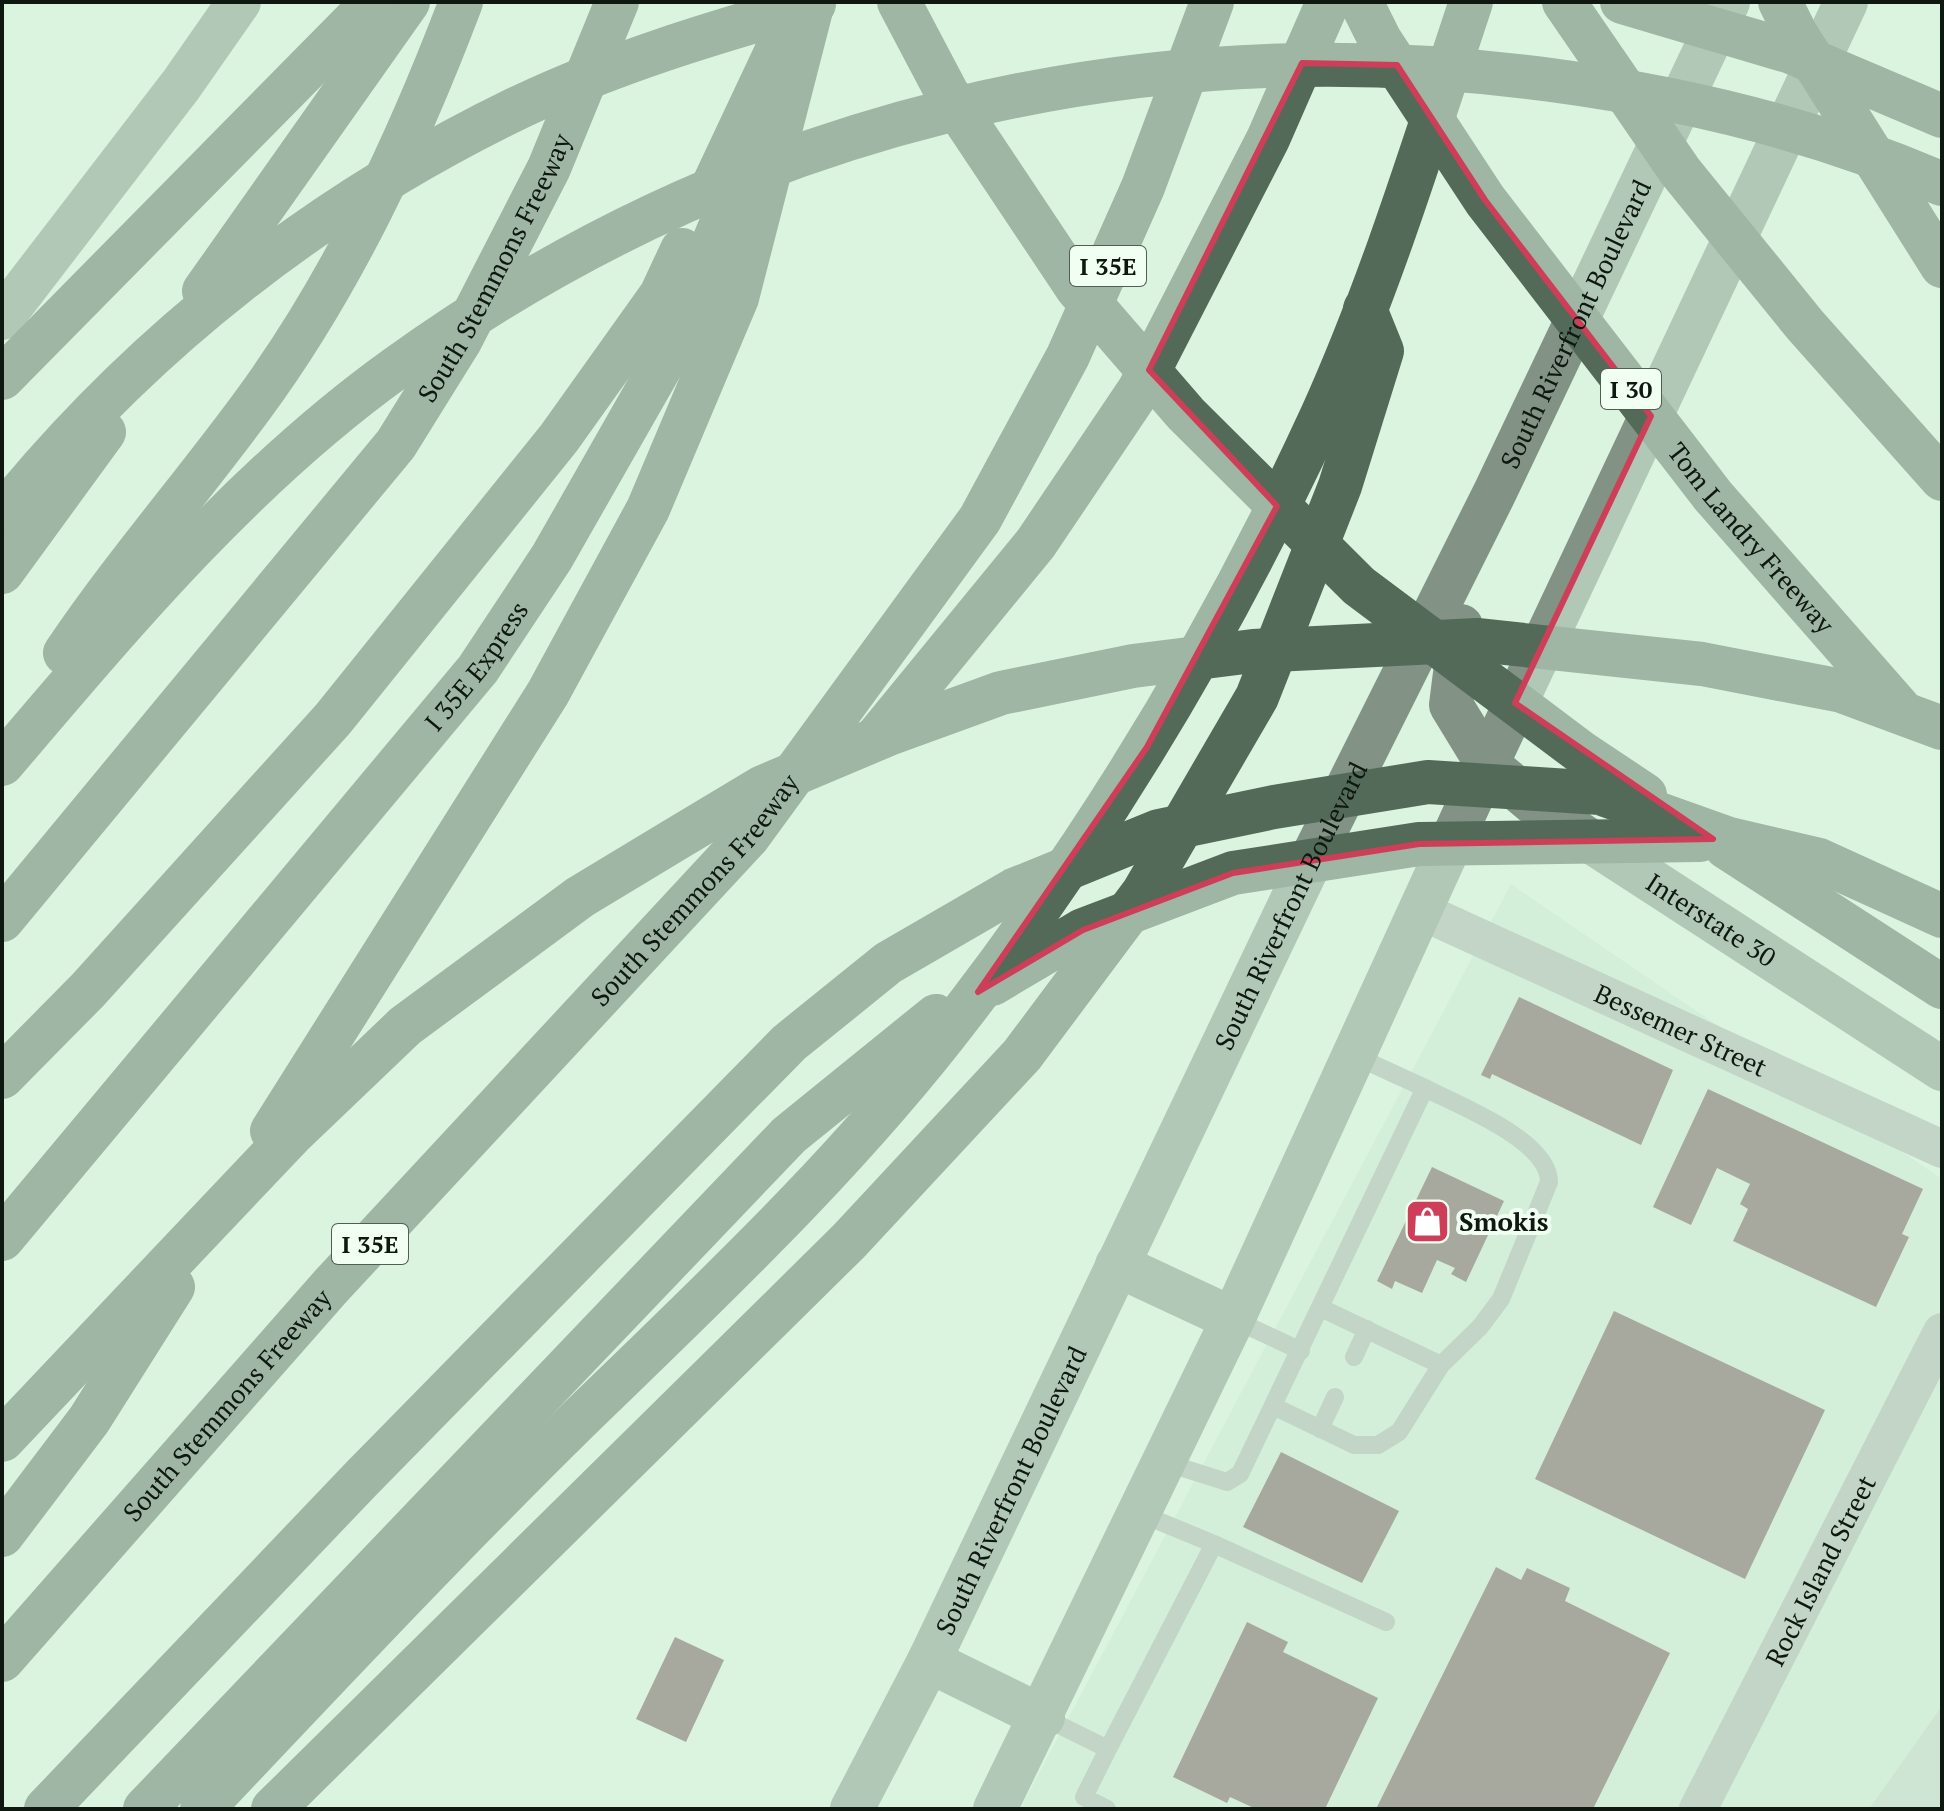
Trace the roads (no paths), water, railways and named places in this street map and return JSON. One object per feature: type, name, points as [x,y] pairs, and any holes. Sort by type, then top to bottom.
[{"type":"highway","points":[[2,378],[373,2]]},
{"type":"highway","points":[[2,572],[408,2]]},
{"type":"highway","points":[[2,764],[124,595],[313,313],[373,206],[461,2]]},
{"type":"highway","name":"South Stemmons Freeway","points":[[2,920],[396,444],[460,341],[549,168],[617,2]]},
{"type":"highway","points":[[2,1077],[88,990],[333,719],[559,438],[661,295],[799,2]]},
{"type":"highway","name":"I 35E Express","points":[[2,1239],[478,669],[552,557],[666,357],[732,203],[806,2]]},
{"type":"highway","points":[[2,1535],[89,1420],[548,693],[604,593],[648,509],[737,298],[813,2]]},
{"type":"highway","points":[[2,515],[51,454],[189,321],[264,260],[366,189],[524,105],[691,40],[820,2]]},
{"type":"highway","points":[[899,2],[947,93],[1077,288],[1247,478],[1359,586],[1582,753],[1942,987]]},
{"type":"highway","name":"South Stemmons Freeway","points":[[2,1660],[331,1286],[748,837],[980,519],[1081,328],[1143,187],[1212,2]]},
{"type":"highway","points":[[748,837],[847,773],[1036,543],[1139,390],[1262,152],[1328,2]]},
{"type":"highway","name":"Tom Landry Freeway","points":[[1361,2],[1380,40],[1485,200],[1713,496],[1890,699],[1942,744]]},
{"type":"highway","points":[[202,1809],[417,1583],[804,1197],[885,1108],[963,1013],[1147,747],[1235,591],[1323,412],[1365,309],[1471,2]]},
{"type":"highway","points":[[1564,2],[1680,171],[1805,325],[1942,479]]},
{"type":"highway","points":[[1622,2],[1791,52],[1942,116]]},
{"type":"highway","points":[[1780,2],[1796,34],[1942,266]]},
{"type":"highway","points":[[2,747],[124,595],[220,518],[304,441],[392,370],[489,304],[621,231],[703,193],[845,141],[960,107],[1046,87],[1253,64],[1342,63],[1475,69],[1605,87],[1732,111],[1791,128],[1942,184]]},
{"type":"highway","points":[[273,1809],[849,1241],[1022,1055],[1143,893],[1257,697],[1340,486],[1382,351],[1365,309]]},
{"type":"highway","points":[[2,1440],[292,1134],[417,1016],[580,897],[763,787],[946,713],[1001,693],[1133,666],[1268,650],[1477,640],[1702,664],[1842,691],[1942,728]]},
{"type":"highway","points":[[46,1809],[372,1468],[789,1043],[888,963],[1014,890],[1159,831],[1274,807],[1428,782],[1600,793],[1729,839],[1819,860],[1942,916]]},
{"type":"highway","points":[[145,1809],[789,1135],[932,1019],[1083,930],[1233,873],[1419,844],[1729,839]]},
{"type":"main road","points":[[2,318],[181,85],[239,2]]},
{"type":"main road","name":"South Riverfront Boulevard","points":[[852,1809],[929,1661],[1311,860],[1495,492],[1728,2]]},
{"type":"main road","points":[[995,1809],[1043,1717],[1233,1319],[1419,910],[1846,2]]},
{"type":"main road","name":"Interstate 30","points":[[1495,492],[1456,648],[1451,705],[1487,764],[1541,809],[1942,1069]]},
{"type":"main road","points":[[1117,1265],[1233,1319]]},
{"type":"main road","points":[[929,1661],[1043,1717]]},
{"type":"street","name":"Bessemer Street","points":[[1419,910],[1942,1149]]},
{"type":"street","name":"Rock Island Street","points":[[1698,1809],[1942,1332]]},
{"type":"lane","points":[[1275,1407],[1354,1445],[1378,1445],[1399,1432],[1441,1365],[1480,1327],[1501,1299],[1549,1182],[1549,1170],[1540,1154],[1507,1131],[1425,1088],[1352,1055]]},
{"type":"lane","points":[[1164,1462],[1227,1482],[1240,1474],[1275,1407],[1425,1088]]},
{"type":"lane","points":[[1321,1308],[1441,1365]]},
{"type":"lane","points":[[1233,1319],[1301,1351]]},
{"type":"lane","points":[[1354,1357],[1367,1329]]},
{"type":"lane","points":[[1320,1429],[1335,1397]]},
{"type":"lane","points":[[1139,1513],[1386,1622]]},
{"type":"lane","points":[[1107,1809],[1084,1797],[1214,1544]]},
{"type":"lane","points":[[1043,1717],[1108,1749]]},
{"type":"place","name":"Smokis","points":[[1428,1221]]}]
